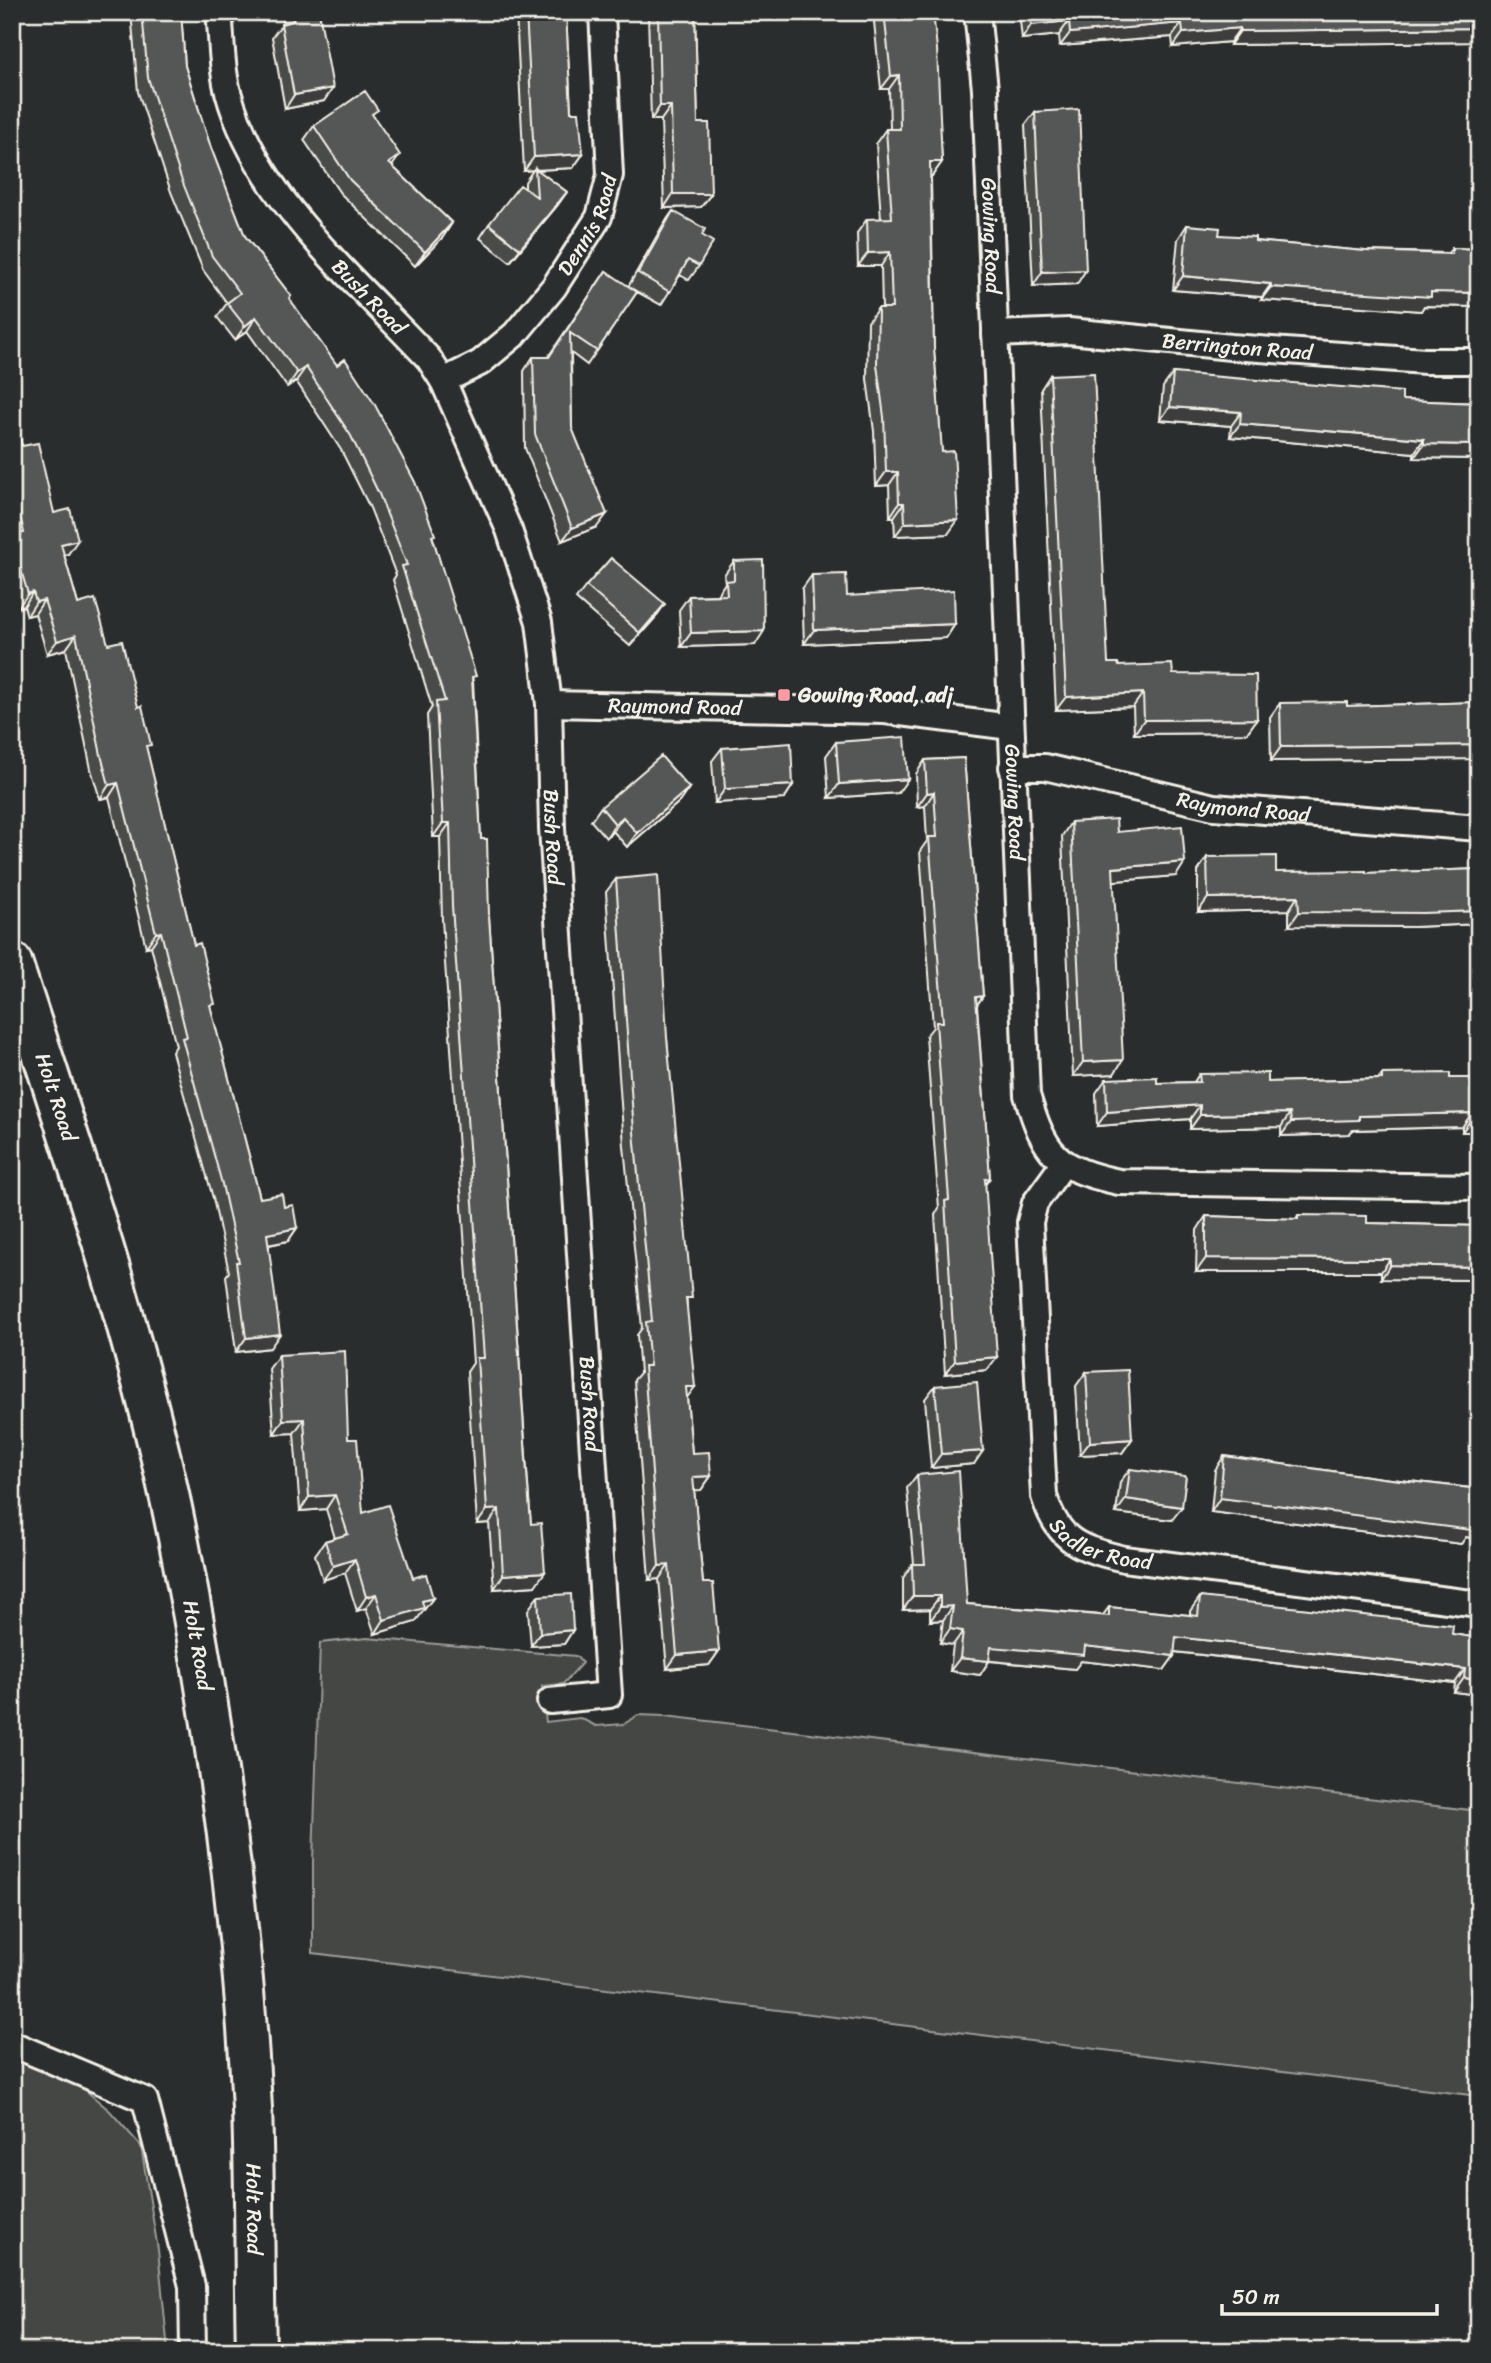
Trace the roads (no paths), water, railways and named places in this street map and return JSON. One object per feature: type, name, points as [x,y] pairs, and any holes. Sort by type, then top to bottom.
[{"type":"highway","name":"Holt Road","points":[[12,962],[72,1142],[146,1397],[182,1557],[220,1779],[239,1956],[251,2108],[256,2351]]},
{"type":"street","name":"Bush Road","points":[[219,12],[228,90],[248,147],[274,191],[429,359],[443,381],[509,530],[534,609],[549,705],[552,828],[609,1695],[550,1701]]},
{"type":"street","name":"Dennis Road","points":[[443,381],[480,363],[515,334],[554,288],[599,217],[610,175],[602,12]]},
{"type":"street","name":"Gowing Road","points":[[977,12],[985,89],[1027,1095],[1046,1146],[1064,1163],[1083,1174],[1119,1182],[1479,1187]]},
{"type":"street","name":"Berrington Road","points":[[995,334],[1069,331],[1231,347],[1425,361],[1479,361]]},
{"type":"street","name":"Raymond Road","points":[[549,705],[885,711],[1011,726]]},
{"type":"street","name":"Raymond Road","points":[[1012,767],[1045,767],[1214,807],[1479,828]]},
{"type":"street","name":"Sadler Road","points":[[1064,1163],[1035,1203],[1030,1222],[1044,1496],[1051,1518],[1065,1537],[1085,1549],[1124,1559],[1479,1604]]},
{"type":"street","points":[[12,2044],[145,2100],[192,2286],[193,2351]]},
{"type":"place","name":"Gowing Road, adj","points":[[784,695]]}]
